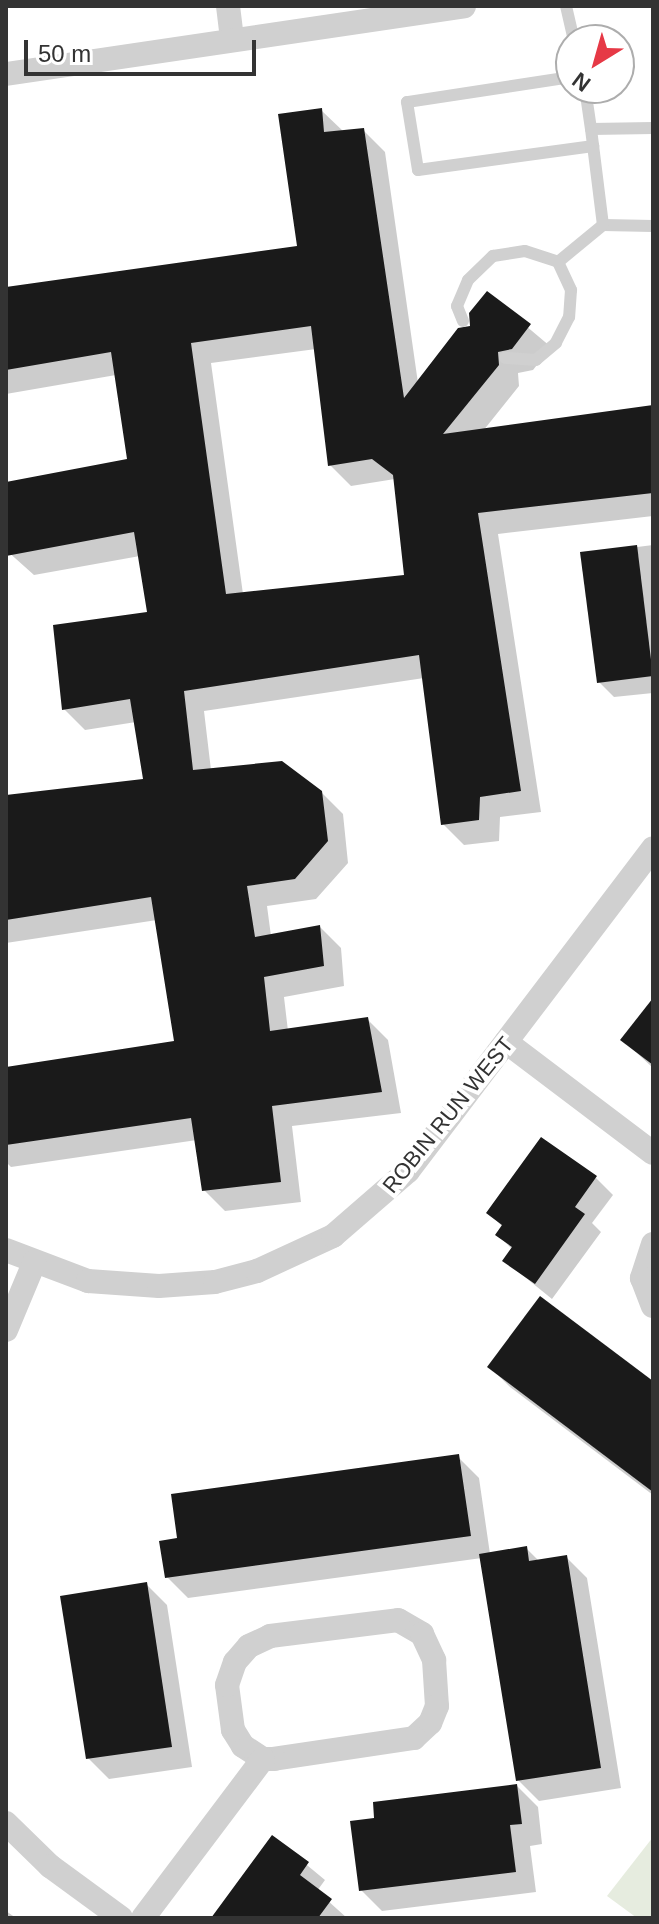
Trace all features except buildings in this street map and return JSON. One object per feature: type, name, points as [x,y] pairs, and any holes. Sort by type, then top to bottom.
[{"type":"street","points":[[228,6],[232,40]]},
{"type":"street","points":[[6,74],[464,6]]},
{"type":"street","name":"ROBIN RUN WEST","points":[[6,1250],[88,1281],[159,1286],[229,1279],[309,1250],[357,1219],[398,1181],[653,848]]},
{"type":"street","points":[[506,1042],[653,1153]]},
{"type":"street","points":[[653,1244],[642,1278],[653,1306]]},
{"type":"street","points":[[6,1330],[34,1263]]},
{"type":"street","points":[[143,1918],[263,1759],[414,1738],[437,1706],[434,1660],[422,1634],[411,1625],[390,1620],[270,1636],[249,1646],[229,1677],[231,1723],[243,1746],[263,1759]]},
{"type":"street","points":[[6,1823],[50,1866],[121,1918]]},
{"type":"lane","points":[[555,79],[407,102],[418,170],[593,146]]},
{"type":"lane","points":[[587,104],[603,225]]},
{"type":"lane","points":[[591,129],[653,128]]},
{"type":"lane","points":[[558,262],[603,225],[653,226]]},
{"type":"lane","points":[[463,321],[457,306],[468,280],[493,256],[525,251],[558,262],[571,290],[569,317],[556,343],[536,360],[505,358]]},
{"type":"shaded area","points":[[653,1837],[653,1918],[637,1918],[607,1896]]}]
